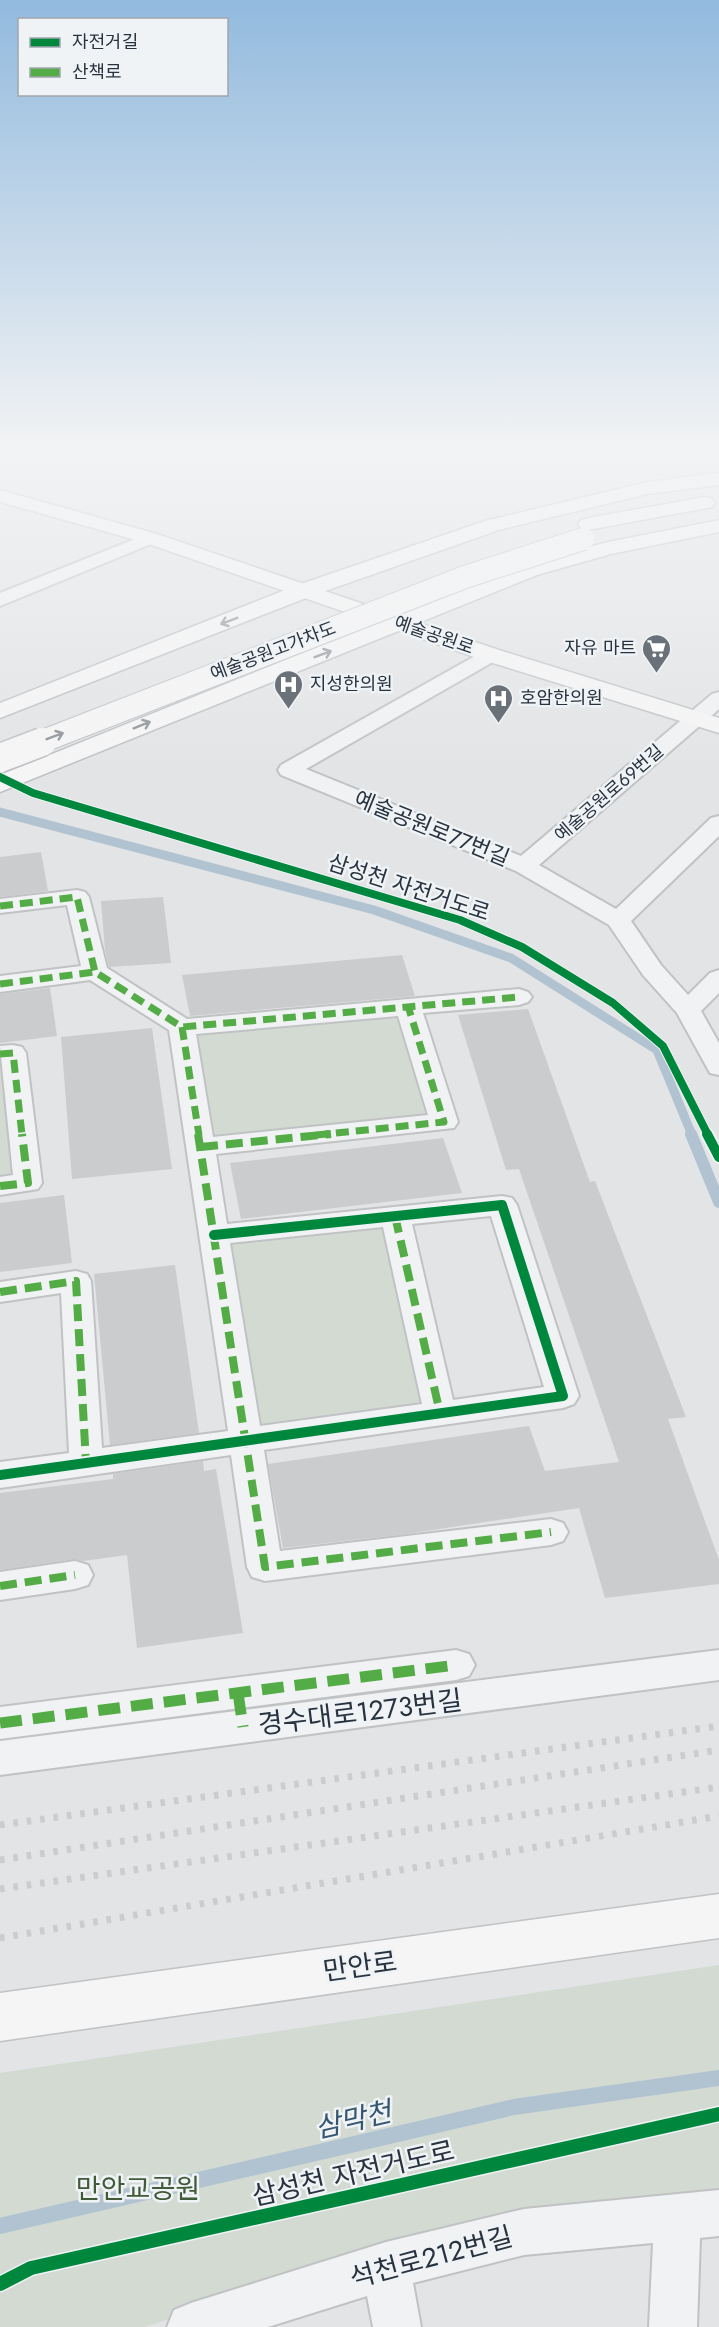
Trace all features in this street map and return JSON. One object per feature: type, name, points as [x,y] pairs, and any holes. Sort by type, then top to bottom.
[{"type":"main road","name":"예술공원로","points":[[192,553],[491,655],[719,726]]},
{"type":"main road","points":[[0,711],[303,591],[413,553]]},
{"type":"main road","name":"예술공원고가차도","points":[[154,675],[478,553]]},
{"type":"main road","name":"예술공원고가차도","points":[[0,758],[465,577],[541,553]]},
{"type":"main road","points":[[0,784],[529,570],[592,553]]},
{"type":"main road","name":"만안로","points":[[0,2017],[719,1916]]},
{"type":"street","points":[[0,600],[115,553]]},
{"type":"street","name":"예술공원로77번길","points":[[491,655],[289,770],[524,866],[618,920],[652,970],[688,1010],[719,1067]]},
{"type":"street","name":"예술공원로69번길","points":[[524,866],[719,698]]},
{"type":"street","points":[[618,920],[719,823]]},
{"type":"street","points":[[0,906],[77,897],[95,972]]},
{"type":"street","points":[[0,984],[95,972],[182,1027],[519,997]]},
{"type":"street","points":[[688,1010],[719,978]]},
{"type":"street","points":[[201,1147],[444,1122],[408,1006]]},
{"type":"street","points":[[182,1027],[265,1567],[551,1532]]},
{"type":"street","points":[[0,1054],[13,1053],[28,1183],[0,1186]]},
{"type":"street","points":[[0,1475],[563,1396],[502,1205],[214,1235]]},
{"type":"street","points":[[395,1216],[440,1413]]},
{"type":"street","points":[[0,1292],[76,1281],[86,1463]]},
{"type":"street","points":[[0,1586],[75,1575]]},
{"type":"street","points":[[0,1723],[241,1710],[456,1665]]},
{"type":"street","name":"경수대로1273번길","points":[[0,1758],[241,1710],[719,1665]]},
{"type":"street","name":"석천로212번길","points":[[190,2327],[386,2266],[524,2232],[698,2215],[673,2327]]},
{"type":"street","points":[[386,2266],[397,2327]]},
{"type":"green space","points":[[408,1006],[444,1122],[201,1147],[182,1027]]},
{"type":"green space","points":[[13,1053],[28,1183],[0,1186],[0,1054]]},
{"type":"green space","points":[[395,1216],[440,1413],[246,1440],[214,1235]]},
{"type":"green space","name":"만안교공원","points":[[719,1965],[719,2190],[673,2194],[391,2246],[145,2327],[0,2327],[0,2073]]},
{"type":"building","points":[[41,852],[48,891],[0,897],[0,857]]},
{"type":"building","points":[[163,897],[171,963],[109,967],[105,950],[101,901]]},
{"type":"building","points":[[402,955],[415,996],[190,1016],[182,975]]},
{"type":"building","points":[[50,988],[57,1036],[0,1043],[0,994]]},
{"type":"building","points":[[528,1009],[590,1182],[595,1181],[686,1417],[668,1419],[719,1560],[719,1584],[605,1598],[579,1508],[406,1534],[283,1548],[268,1464],[529,1426],[545,1471],[619,1462],[519,1169],[506,1170],[458,1015]]},
{"type":"building","points":[[152,1028],[172,1169],[72,1179],[61,1037]]},
{"type":"building","points":[[443,1138],[462,1193],[241,1219],[230,1163]]},
{"type":"building","points":[[64,1195],[72,1263],[0,1272],[0,1203]]},
{"type":"building","points":[[175,1265],[199,1433],[110,1445],[94,1274]]},
{"type":"building","points":[[203,1461],[204,1471],[216,1469],[243,1633],[137,1648],[127,1555],[83,1561],[75,1559],[0,1570],[0,1493],[113,1479],[113,1474]]},
{"type":"waterway","points":[[0,812],[374,910],[511,958],[657,1050],[692,1135]]},
{"type":"waterway","points":[[691,1134],[719,1202]]},
{"type":"waterway","name":"삼막천","points":[[0,2226],[514,2107],[719,2078]]},
{"type":"railway","points":[[0,1825],[719,1726]]},
{"type":"railway","points":[[0,1860],[719,1750]]},
{"type":"railway","points":[[0,1889],[719,1787]]},
{"type":"railway","points":[[0,1938],[719,1816]]},
{"type":"marked path","points":[[0,906],[77,897],[95,972]]},
{"type":"marked path","points":[[0,984],[95,972],[182,1027],[519,997]]},
{"type":"marked path","points":[[201,1147],[444,1122],[408,1006]]},
{"type":"marked path","points":[[182,1027],[265,1567],[551,1532]]},
{"type":"marked path","points":[[0,1054],[13,1053],[28,1183],[0,1186]]},
{"type":"marked path","points":[[395,1216],[440,1413]]},
{"type":"marked path","points":[[0,1292],[76,1281],[86,1463]]},
{"type":"marked path","points":[[0,1586],[75,1575]]},
{"type":"marked path","points":[[0,1723],[456,1665]]},
{"type":"marked path","points":[[238,1693],[243,1727]]},
{"type":"cycle path","name":"삼성천 자전거도로","points":[[0,777],[33,793],[460,920],[522,947],[613,1003],[663,1046],[719,1157]]},
{"type":"cycle path","points":[[0,1475],[563,1396],[502,1205],[214,1235]]},
{"type":"cycle path","name":"삼성천 자전거도로","points":[[0,2284],[31,2268],[719,2114]]},
{"type":"place","name":"자유 마트","points":[[657,674]]},
{"type":"place","name":"지성한의원","points":[[289,710]]},
{"type":"place","name":"호암한의원","points":[[499,724]]}]
